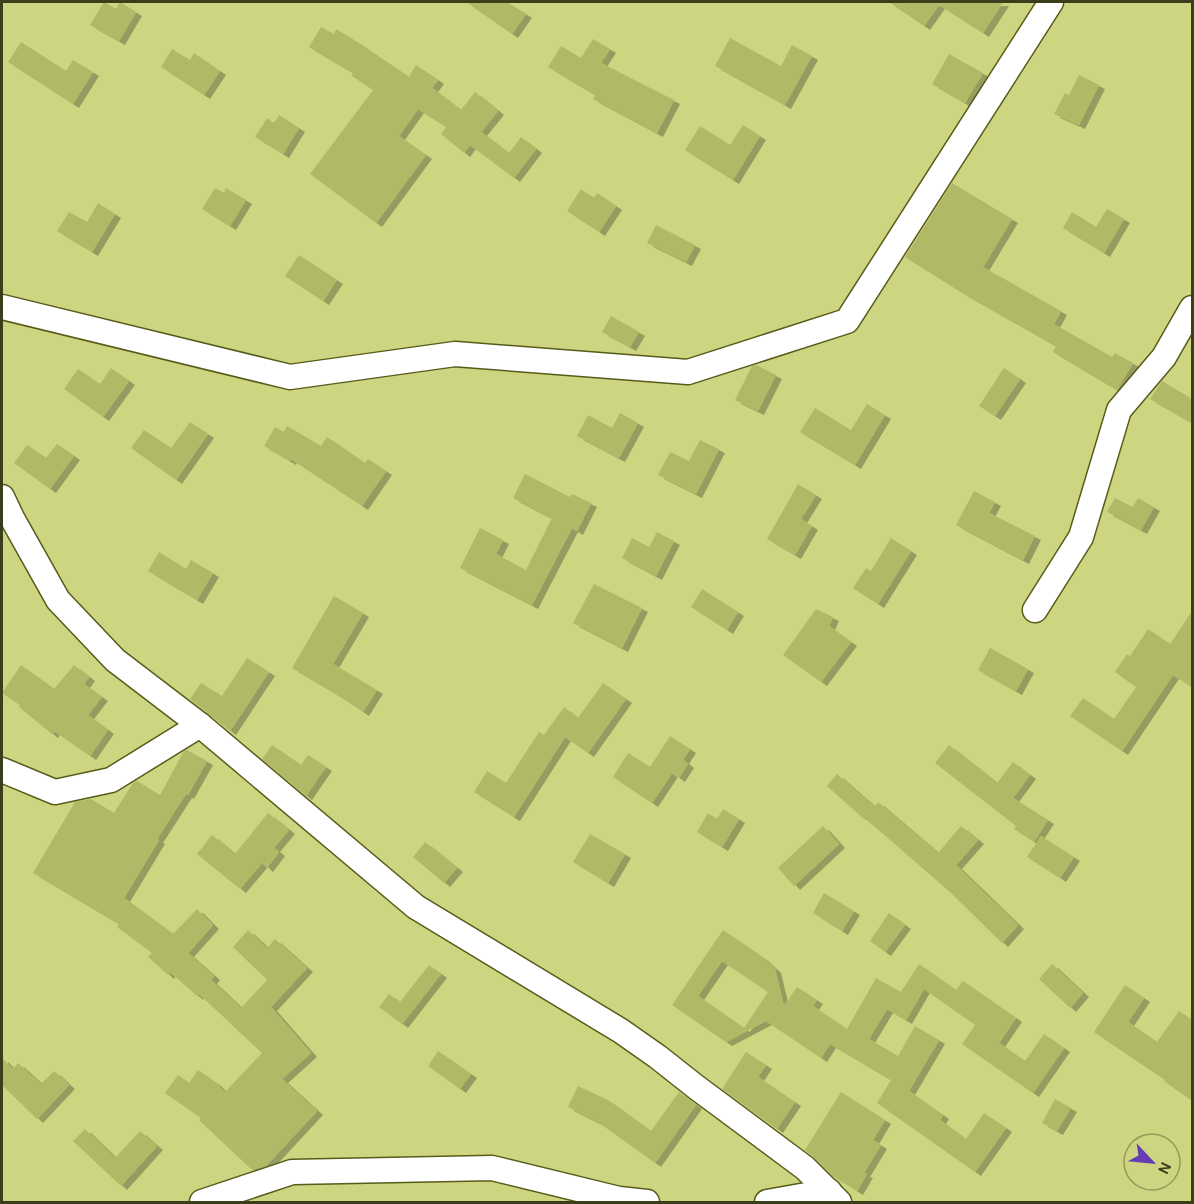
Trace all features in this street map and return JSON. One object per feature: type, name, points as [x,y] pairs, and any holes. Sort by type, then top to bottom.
[{"type":"street","points":[[2,307],[291,377],[455,354],[688,372],[847,321],[1051,2]]},
{"type":"street","points":[[1035,610],[1081,537],[1119,410],[1164,357],[1192,308]]},
{"type":"street","points":[[2,497],[58,600],[115,660],[200,725],[416,907],[621,1030],[805,1168],[834,1197]]},
{"type":"street","points":[[2,770],[56,792],[111,780],[200,725]]},
{"type":"street","points":[[202,1203],[292,1172],[492,1168],[619,1199],[647,1203]]},
{"type":"street","points":[[767,1203],[834,1197]]},
{"type":"building","points":[[104,2],[116,9],[120,2],[136,12],[119,41],[90,25]]},
{"type":"building","points":[[466,2],[507,2],[526,14],[512,34]]},
{"type":"building","points":[[889,2],[1003,2],[983,33],[939,5],[924,26]]},
{"type":"building","points":[[321,27],[334,34],[336,29],[409,77],[416,65],[438,80],[432,88],[461,110],[475,92],[498,111],[481,132],[509,153],[521,137],[536,149],[514,178],[470,145],[464,153],[441,134],[446,127],[418,109],[399,136],[426,155],[376,223],[310,174],[373,90],[352,76],[353,73],[309,47]]},
{"type":"building","points":[[730,38],[781,66],[792,45],[812,56],[785,105],[715,66]]},
{"type":"building","points":[[593,39],[610,49],[601,63],[674,100],[657,133],[593,99],[595,95],[548,67],[561,46],[581,58]]},
{"type":"building","points":[[21,42],[66,71],[73,60],[93,72],[73,104],[8,62]]},
{"type":"building","points":[[172,49],[190,60],[194,53],[220,71],[204,95],[161,67]]},
{"type":"building","points":[[949,54],[983,73],[965,103],[932,84]]},
{"type":"building","points":[[1079,75],[1099,85],[1079,125],[1054,114],[1065,93],[1069,95]]},
{"type":"building","points":[[279,115],[299,128],[283,154],[255,137],[267,118],[274,123]]},
{"type":"building","points":[[743,125],[760,136],[733,180],[685,150],[700,126],[730,145]]},
{"type":"building","points":[[952,183],[1012,219],[983,267],[1061,311],[1054,324],[1112,357],[1115,353],[1133,363],[1117,390],[1053,352],[1056,346],[905,257]]},
{"type":"building","points":[[215,188],[224,193],[226,188],[246,200],[230,226],[202,209]]},
{"type":"building","points":[[581,189],[594,198],[597,193],[616,206],[599,232],[567,211]]},
{"type":"building","points":[[98,203],[115,214],[92,252],[57,231],[69,212],[87,222]]},
{"type":"building","points":[[1107,209],[1124,219],[1104,253],[1063,228],[1072,212],[1096,227]]},
{"type":"building","points":[[656,225],[695,245],[686,262],[647,243]]},
{"type":"building","points":[[299,255],[337,280],[323,301],[285,276]]},
{"type":"building","points":[[611,316],[639,332],[630,347],[602,332]]},
{"type":"building","points":[[756,365],[776,375],[758,411],[735,400],[752,366]]},
{"type":"building","points":[[111,368],[129,381],[103,417],[64,389],[78,369],[100,384]]},
{"type":"building","points":[[1004,368],[1020,379],[995,416],[979,406]]},
{"type":"building","points":[[1162,381],[1192,399],[1192,423],[1150,399]]},
{"type":"building","points":[[867,404],[885,415],[855,465],[800,432],[815,408],[851,430]]},
{"type":"building","points":[[620,413],[638,423],[619,458],[577,436],[588,415],[612,428]]},
{"type":"building","points":[[190,422],[208,434],[176,480],[131,448],[144,430],[171,448]]},
{"type":"building","points":[[287,426],[321,446],[327,437],[365,463],[368,459],[386,471],[362,506],[291,459],[290,461],[264,446],[275,427],[284,432]]},
{"type":"building","points":[[700,440],[719,449],[696,494],[658,475],[670,452],[689,461]]},
{"type":"building","points":[[57,444],[74,456],[50,489],[14,463],[27,445],[46,458]]},
{"type":"building","points":[[525,474],[570,497],[572,494],[591,503],[577,531],[572,528],[532,605],[460,568],[480,528],[503,540],[496,554],[526,570],[552,518],[513,498]]},
{"type":"building","points":[[798,484],[816,495],[801,519],[812,526],[795,555],[767,539]]},
{"type":"building","points":[[974,491],[995,502],[989,513],[1035,536],[1023,560],[956,525]]},
{"type":"building","points":[[1115,498],[1133,507],[1138,498],[1154,507],[1141,530],[1107,512]]},
{"type":"building","points":[[657,532],[674,541],[656,576],[622,558],[632,538],[649,547]]},
{"type":"building","points":[[891,538],[911,551],[878,604],[853,588],[866,568],[871,571]]},
{"type":"building","points":[[159,552],[186,569],[191,560],[213,573],[197,600],[148,571]]},
{"type":"building","points":[[594,584],[642,608],[622,648],[573,623]]},
{"type":"building","points":[[702,589],[738,612],[727,630],[691,607]]},
{"type":"building","points":[[334,596],[363,613],[333,664],[377,690],[363,712],[292,668]]},
{"type":"building","points":[[816,609],[833,617],[829,626],[851,642],[821,682],[783,655]]},
{"type":"building","points":[[1192,611],[1192,687],[1173,675],[1122,751],[1070,716],[1083,698],[1114,719],[1136,687],[1115,672],[1127,654],[1130,656],[1148,629],[1170,644]]},
{"type":"building","points":[[990,648],[1028,669],[1016,691],[978,670]]},
{"type":"building","points":[[247,658],[269,672],[230,731],[190,699],[201,683],[222,696]]},
{"type":"building","points":[[21,665],[54,689],[74,665],[89,677],[84,684],[102,697],[88,715],[108,730],[90,756],[54,731],[52,734],[19,707],[20,705],[2,693]]},
{"type":"building","points":[[603,683],[626,699],[588,753],[565,737],[514,817],[474,792],[487,771],[506,783],[539,732],[544,735],[564,707],[578,718]]},
{"type":"building","points":[[670,736],[690,749],[683,760],[688,764],[679,778],[672,773],[652,803],[613,777],[628,753],[650,767]]},
{"type":"building","points":[[272,745],[301,765],[308,755],[326,767],[306,796],[262,759]]},
{"type":"building","points":[[949,745],[997,783],[1013,762],[1030,775],[1013,798],[1048,820],[1034,842],[1014,829],[1016,826],[935,763]]},
{"type":"building","points":[[187,750],[207,761],[188,795],[186,794],[157,839],[159,840],[124,898],[173,934],[197,909],[213,925],[188,953],[214,976],[211,980],[241,1008],[267,980],[233,947],[248,930],[267,948],[275,939],[307,968],[271,1007],[311,1053],[282,1079],[317,1111],[266,1166],[252,1170],[199,1120],[201,1118],[165,1093],[178,1075],[189,1083],[198,1070],[225,1092],[262,1053],[199,994],[197,996],[170,972],[168,975],[148,957],[152,953],[117,927],[119,924],[33,873],[75,802],[91,799],[114,813],[133,783],[137,781],[160,795],[184,751]]},
{"type":"building","points":[[837,774],[875,807],[878,802],[938,853],[961,826],[978,840],[956,865],[1018,925],[1002,943],[950,892],[867,820],[870,815],[865,820],[827,786]]},
{"type":"building","points":[[723,809],[739,819],[722,847],[697,832],[708,813],[717,819]]},
{"type":"building","points":[[268,813],[289,830],[274,848],[279,852],[267,868],[262,863],[240,889],[197,854],[212,835],[235,854]]},
{"type":"building","points":[[823,826],[839,844],[794,886],[778,868]]},
{"type":"building","points":[[590,834],[625,854],[608,883],[573,862]]},
{"type":"building","points":[[1041,836],[1074,857],[1060,878],[1027,857]]},
{"type":"building","points":[[425,842],[457,868],[444,883],[413,857]]},
{"type":"building","points":[[824,893],[854,911],[842,931],[813,913]]},
{"type":"building","points":[[889,913],[905,925],[885,952],[870,941]]},
{"type":"building","points":[[723,930],[761,956],[775,969],[784,1006],[797,987],[817,1000],[813,1006],[847,1029],[876,978],[901,992],[919,964],[956,990],[963,981],[1016,1018],[999,1043],[1025,1061],[1044,1034],[1064,1048],[1033,1093],[962,1044],[975,1025],[924,989],[906,1020],[887,1009],[869,1039],[898,1056],[915,1026],[939,1040],[909,1091],[943,1115],[940,1120],[966,1139],[984,1113],[1006,1128],[975,1172],[877,1103],[891,1080],[830,1044],[821,1058],[766,1021],[726,1042],[672,1005]],"holes":[[[722,961],[768,992],[744,1028],[698,996]]]},
{"type":"building","points":[[1052,964],[1083,993],[1070,1008],[1039,979]]},
{"type":"building","points":[[429,965],[441,974],[402,1024],[379,1007],[389,994],[400,1002]]},
{"type":"building","points":[[1125,985],[1144,998],[1128,1022],[1157,1042],[1179,1011],[1192,1020],[1192,1101],[1094,1032]]},
{"type":"building","points":[[438,1051],[471,1074],[460,1089],[428,1066]]},
{"type":"building","points":[[746,1052],[766,1065],[758,1077],[795,1102],[777,1129],[722,1089]]},
{"type":"building","points":[[2,1058],[13,1069],[18,1063],[41,1084],[54,1071],[69,1085],[37,1119],[2,1085]]},
{"type":"building","points":[[578,1086],[608,1100],[651,1131],[679,1092],[696,1105],[655,1163],[598,1122],[568,1107]]},
{"type":"building","points":[[841,1092],[885,1120],[873,1140],[881,1145],[864,1173],[867,1174],[857,1191],[833,1176],[805,1150]]},
{"type":"building","points":[[1055,1099],[1071,1108],[1057,1131],[1042,1123]]},
{"type":"building","points":[[85,1129],[115,1158],[140,1131],[157,1146],[121,1186],[73,1141]]}]
